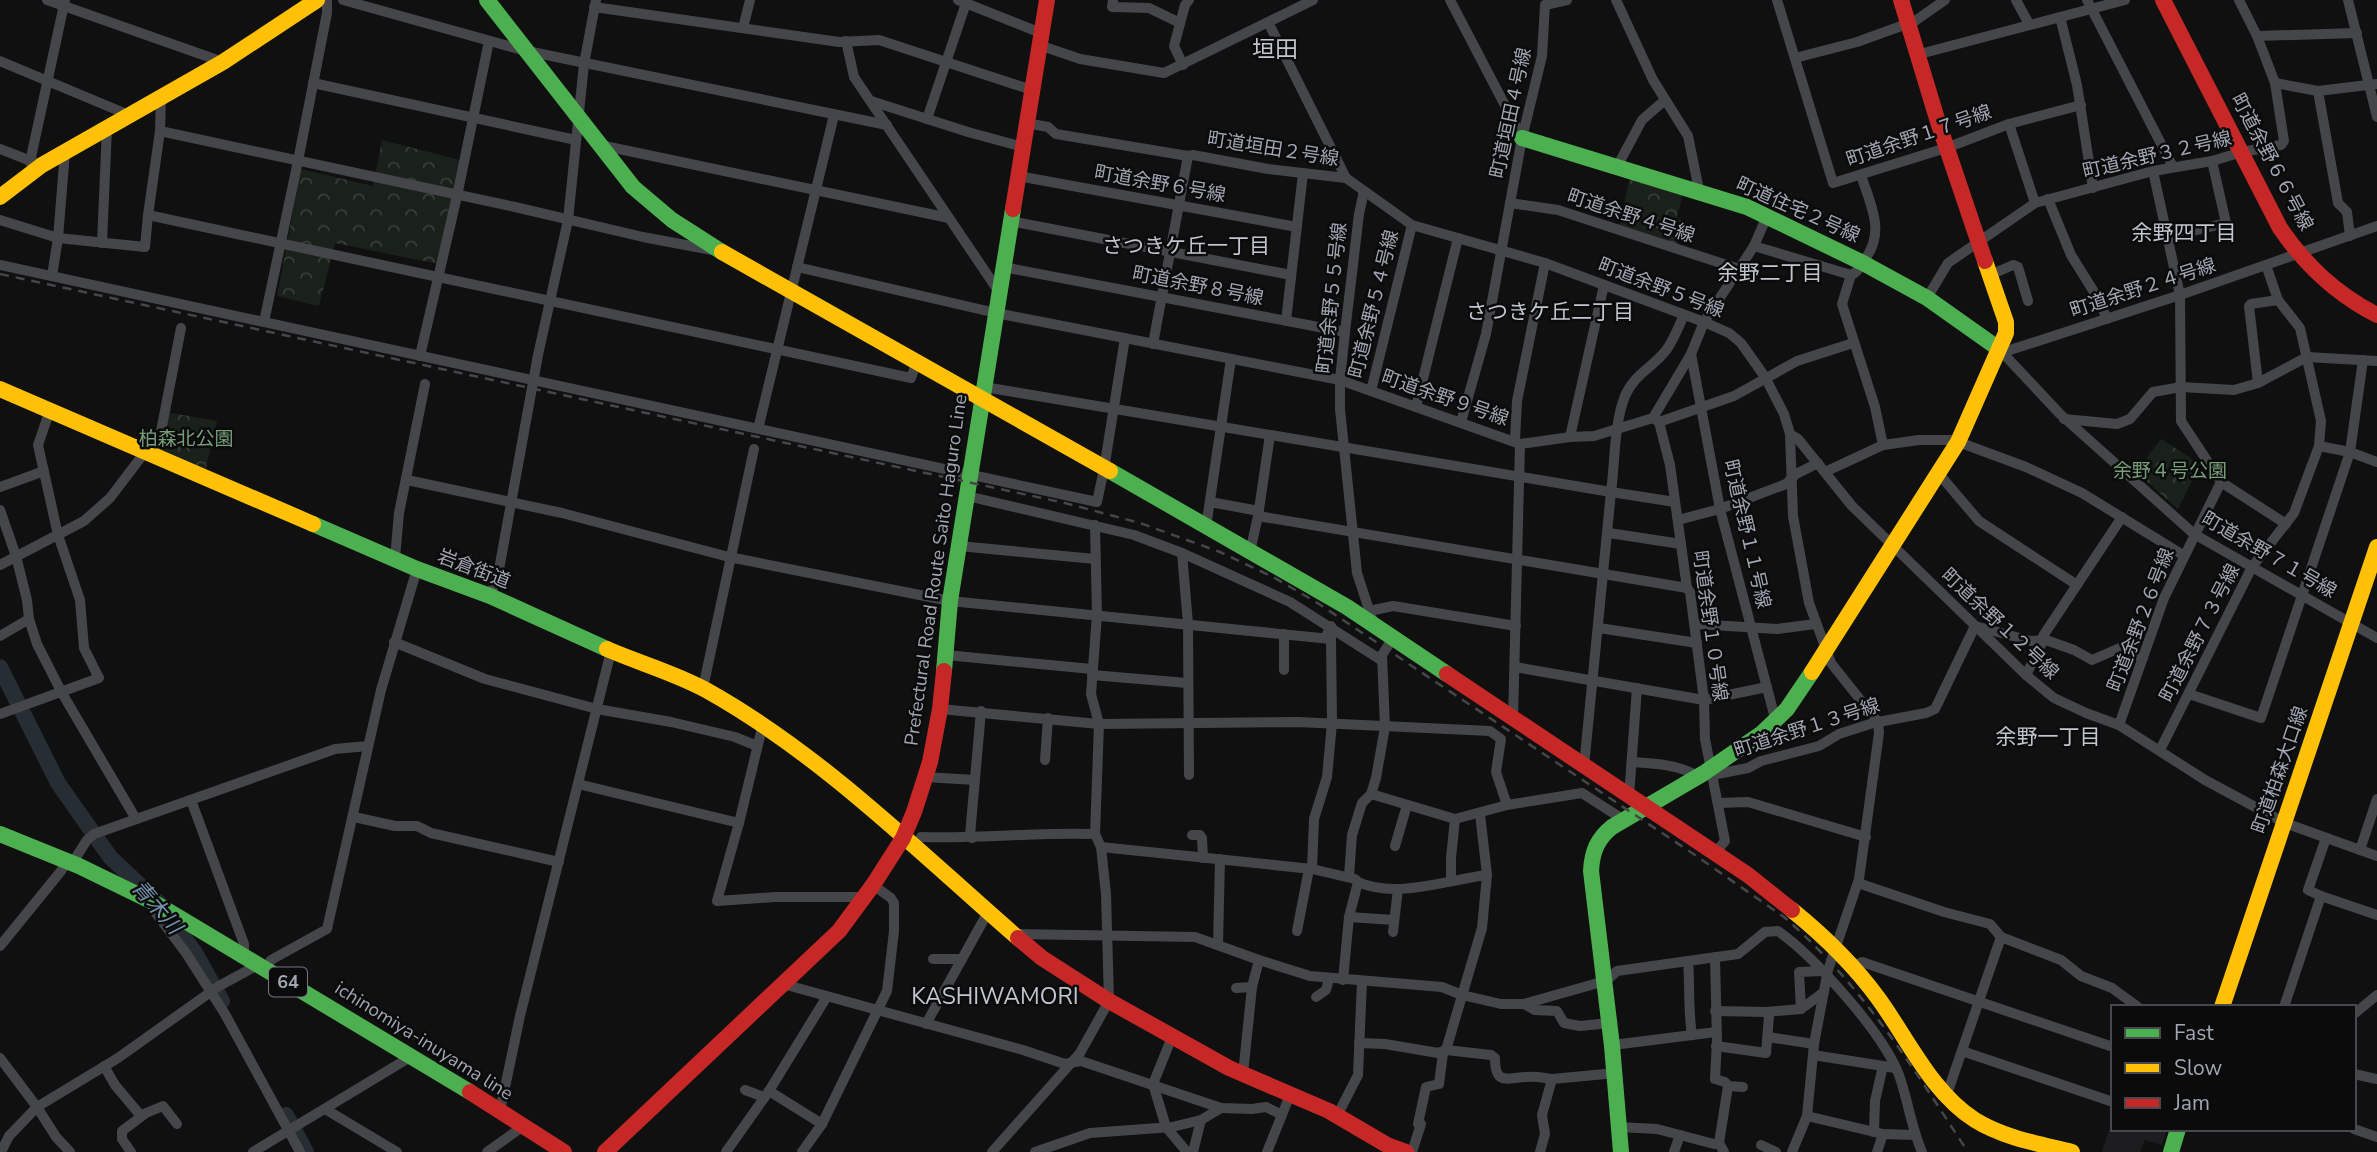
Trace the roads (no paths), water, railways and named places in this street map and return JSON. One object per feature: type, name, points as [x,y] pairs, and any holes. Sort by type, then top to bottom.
[{"type":"street","points":[[47,0],[65,3],[223,62]]},
{"type":"street","points":[[0,197],[36,163],[65,152],[223,62],[317,0]]},
{"type":"street","points":[[264,322],[298,162],[327,13],[327,0]]},
{"type":"street","points":[[343,0],[489,41],[584,64],[887,125]]},
{"type":"street","points":[[487,0],[633,187],[649,202],[722,251],[917,361],[983,392],[1104,469],[1372,618],[1393,638],[1646,808],[1720,847],[1836,949],[1884,1006],[1947,1094],[1968,1115],[2036,1147],[2072,1152]]},
{"type":"street","points":[[743,28],[750,0]]},
{"type":"street","name":"Prefectural Road Route Saito Haguro Line","points":[[605,1152],[839,931],[903,838],[925,778],[940,709],[958,546],[1047,0]]},
{"type":"street","points":[[1113,0],[1112,6],[1152,4],[1180,23]]},
{"type":"street","points":[[1183,65],[1174,46],[1188,0]]},
{"type":"street","points":[[927,118],[962,2],[1080,59],[1156,73],[1168,72],[1313,0]]},
{"type":"street","points":[[1450,0],[1522,138]]},
{"type":"street","name":"町道垣田４号線","points":[[1461,422],[1486,334],[1522,138],[1542,57],[1545,5],[1567,0]]},
{"type":"street","points":[[1616,0],[1653,80],[1688,136],[1698,185],[1696,190]]},
{"type":"street","name":"町道余野１７号線","points":[[1777,0],[1832,183],[1946,148],[2009,124],[2081,106]]},
{"type":"street","points":[[1621,1152],[1616,1073],[1593,883],[1592,857],[1600,838],[1624,820],[1707,773],[1776,722],[1791,704],[1958,442],[2006,333],[2006,322],[1946,148],[1916,55],[1902,0]]},
{"type":"street","points":[[1795,58],[1857,42],[1908,23],[1945,0]]},
{"type":"street","points":[[2016,0],[2028,24]]},
{"type":"street","points":[[1916,55],[2060,17],[2089,4],[2125,0]]},
{"type":"street","name":"町道余野６６号線","points":[[2162,0],[2280,228],[2298,254],[2330,287],[2377,315]]},
{"type":"street","name":"町道余野３２号線","points":[[1927,298],[1948,263],[2035,203],[2153,171],[2281,145],[2284,141],[2275,83],[2257,36],[2239,0]]},
{"type":"street","points":[[2348,0],[2374,84],[2377,117]]},
{"type":"street","points":[[36,163],[65,3]]},
{"type":"street","points":[[490,596],[498,575],[534,380],[568,220],[584,64],[595,3],[839,42],[879,40],[1031,90]]},
{"type":"street","points":[[2089,4],[2173,167]]},
{"type":"street","points":[[2060,17],[2073,62],[2093,188]]},
{"type":"street","points":[[1268,22],[1346,177]]},
{"type":"street","points":[[2257,36],[2357,33]]},
{"type":"street","points":[[420,356],[489,41]]},
{"type":"street","points":[[846,41],[854,77],[999,292]]},
{"type":"street","points":[[0,61],[129,115]]},
{"type":"street","points":[[313,83],[576,140]]},
{"type":"street","points":[[2275,83],[2318,91],[2374,84]]},
{"type":"street","points":[[2318,91],[2338,203],[2347,212],[2350,236]]},
{"type":"street","points":[[0,220],[58,238],[145,247],[160,131],[161,97]]},
{"type":"street","points":[[1618,165],[1642,120],[1665,100]]},
{"type":"street","points":[[871,101],[1023,147]]},
{"type":"street","points":[[758,429],[834,115]]},
{"type":"street","name":"町道垣田２号線","points":[[1026,123],[1048,127],[1056,134],[1268,169],[1346,177],[1412,225],[1502,250]]},
{"type":"street","points":[[2009,124],[2035,203]]},
{"type":"street","points":[[102,243],[107,128]]},
{"type":"street","points":[[160,131],[642,237],[722,251]]},
{"type":"street","name":"町道住宅２号線","points":[[1522,138],[1618,165],[1767,216],[1857,269],[1927,298],[1999,349]]},
{"type":"street","points":[[600,145],[949,218]]},
{"type":"street","points":[[0,149],[36,163]]},
{"type":"street","points":[[52,276],[65,152]]},
{"type":"street","points":[[1153,344],[1188,156]]},
{"type":"street","points":[[2168,237],[2227,223],[2212,161]]},
{"type":"street","points":[[2153,171],[2180,295],[2181,421],[2221,482],[2286,524]]},
{"type":"street","points":[[1286,321],[1303,173]]},
{"type":"street","points":[[1861,175],[1877,227],[1874,244],[1867,259],[1857,269],[1842,304],[1875,407],[1883,445]]},
{"type":"street","name":"町道余野６号線","points":[[1018,176],[1297,227]]},
{"type":"street","name":"町道余野５５号線","points":[[1364,191],[1339,380],[1357,573],[1372,618]]},
{"type":"street","points":[[2048,199],[2071,255],[2099,300],[2107,319]]},
{"type":"street","name":"町道余野４号線","points":[[1510,203],[1558,210],[1739,270]]},
{"type":"street","points":[[148,215],[911,378],[917,361]]},
{"type":"street","points":[[1656,420],[1691,354],[1704,322],[1754,246],[1767,216]]},
{"type":"street","points":[[1010,221],[1291,275]]},
{"type":"street","name":"町道余野５４号線","points":[[1371,391],[1412,225]]},
{"type":"street","name":"町道余野２４号線","points":[[1999,349],[2010,350],[2107,319],[2377,226]]},
{"type":"street","points":[[1416,407],[1458,237]]},
{"type":"street","points":[[1754,246],[1857,269]]},
{"type":"street","name":"町道余野５号線","points":[[1502,250],[1704,322],[1729,333],[1741,343],[1765,377],[1784,414],[1790,434],[1793,516],[1815,624],[1832,663],[1878,722]]},
{"type":"street","points":[[1513,719],[1521,477],[1517,442],[1517,401],[1545,264]]},
{"type":"street","points":[[0,265],[1097,502],[1125,338]]},
{"type":"street","points":[[1990,275],[2013,265],[2018,267],[2028,301]]},
{"type":"street","name":"町道余野７３号線","points":[[2160,750],[2252,567],[2294,513],[2319,446],[2321,421],[2300,328],[2278,300],[2266,265]]},
{"type":"street","name":"町道余野９号線","points":[[797,267],[996,313],[1339,380],[1517,442],[1594,436],[1701,408],[1734,397],[1797,360],[1853,343]]},
{"type":"street","name":"町道余野８号線","points":[[1003,267],[1345,332]]},
{"type":"street","points":[[1570,437],[1604,285]]},
{"type":"street","points":[[2258,383],[2249,306],[2278,300]]},
{"type":"street","points":[[1584,766],[1609,534],[1611,492],[1625,395],[1640,373],[1648,369],[1667,349],[1684,315]]},
{"type":"street","points":[[0,565],[83,521],[103,505],[150,454],[181,328]]},
{"type":"street","name":"町道余野７１号線","points":[[1999,349],[2064,419],[2194,534],[2377,638]]},
{"type":"street","name":"町道余野１１号線","points":[[1691,354],[1720,509],[1776,722]]},
{"type":"street","points":[[2064,419],[2117,424],[2130,419],[2153,392],[2181,387],[2234,390],[2258,383],[2307,357],[2377,361]]},
{"type":"street","points":[[1206,527],[1231,359]]},
{"type":"street","points":[[2189,694],[2261,718],[2350,452],[2363,360]]},
{"type":"street","points":[[395,558],[399,513],[425,384]]},
{"type":"street","name":"岩倉街道","points":[[0,389],[417,569],[490,596],[611,651],[702,688],[762,724],[835,779],[1042,958],[1172,1037],[1243,1074],[1337,1116],[1387,1149],[1406,1152]]},
{"type":"street","points":[[983,392],[1113,408],[1675,502]]},
{"type":"street","points":[[0,714],[99,678],[84,648],[80,600],[58,535],[38,445],[50,410]]},
{"type":"street","name":"町道余野１０号線","points":[[1656,420],[1670,466],[1687,587],[1695,624],[1704,700],[1707,773],[1718,803],[1720,847]]},
{"type":"street","name":"町道余野１２号線","points":[[1790,434],[1798,439],[1852,506],[2026,675],[2054,698],[2119,725],[2205,780],[2285,823],[2377,856]]},
{"type":"street","points":[[1250,552],[1259,513],[1270,435]]},
{"type":"street","points":[[1825,472],[1883,445],[1919,440],[1958,442],[2039,472],[2082,493],[2183,555]]},
{"type":"street","points":[[2319,446],[2377,461]]},
{"type":"street","points":[[702,688],[754,449]]},
{"type":"street","points":[[1678,520],[1720,509],[1786,484],[1796,474],[1818,463]]},
{"type":"street","points":[[0,488],[44,471]]},
{"type":"street","points":[[1938,474],[1979,521],[2077,585]]},
{"type":"street","points":[[407,480],[562,513],[729,557],[950,601],[1331,639]]},
{"type":"street","name":"町道余野２６号線","points":[[2119,725],[2164,598],[2221,482]]},
{"type":"street","points":[[967,496],[1134,535],[1182,553],[1269,591],[1331,626],[1381,660]]},
{"type":"street","points":[[1210,502],[1353,532],[1687,587]]},
{"type":"street","points":[[0,510],[16,556],[29,620],[37,644],[62,693],[136,819]]},
{"type":"street","points":[[2026,675],[2043,636],[2122,517]]},
{"type":"street","points":[[992,1152],[1072,1062],[1109,1001],[1106,894],[1101,847],[1095,834],[1099,723],[1091,694],[1097,615],[1095,525]]},
{"type":"street","points":[[1609,534],[1681,544]]},
{"type":"street","points":[[958,546],[1095,559]]},
{"type":"street","name":"町道柏森大口線","points":[[2223,1005],[2377,547]]},
{"type":"street","points":[[1182,553],[1188,624],[1186,683],[1189,775]]},
{"type":"street","points":[[1,1152],[9,1136],[37,1107],[104,1066],[256,964],[271,960],[327,929],[394,642],[417,569]]},
{"type":"street","points":[[1372,618],[1393,606],[1516,626]]},
{"type":"street","points":[[0,636],[29,620]]},
{"type":"street","points":[[1695,624],[1777,629],[1815,624]]},
{"type":"street","points":[[1297,931],[1311,869],[1314,819],[1327,777],[1332,723],[1331,639],[1327,634],[1331,626]]},
{"type":"street","points":[[1975,626],[2074,650],[2092,660],[2122,647],[2143,658]]},
{"type":"street","name":"町道余野１３号線","points":[[1707,773],[1737,771],[1762,761],[1819,746],[1839,734],[1935,709],[1975,626]]},
{"type":"street","points":[[1599,628],[1697,643]]},
{"type":"street","points":[[1284,634],[1284,670]]},
{"type":"street","points":[[1343,980],[1353,879],[1352,835],[1362,803],[1371,794],[1385,727],[1381,660],[1393,638]]},
{"type":"street","points":[[394,642],[485,680],[597,709],[735,737],[757,746]]},
{"type":"street","points":[[500,1111],[520,1016],[611,651]]},
{"type":"street","points":[[946,655],[1186,683]]},
{"type":"street","points":[[1515,667],[1704,700],[1767,687]]},
{"type":"street","points":[[1629,796],[1636,688]]},
{"type":"street","points":[[940,709],[1099,723],[1332,723],[1490,731],[1502,739],[1496,772],[1507,805]]},
{"type":"street","points":[[972,838],[970,835],[981,711]]},
{"type":"street","points":[[1045,760],[1048,718]]},
{"type":"street","points":[[1792,1152],[1807,1116],[1813,1049],[1824,992],[1824,974],[1836,949],[1859,881],[1879,733],[1878,722]]},
{"type":"street","points":[[762,724],[740,823],[717,901],[825,896],[869,891],[891,898],[894,903],[894,931],[887,991],[822,1124],[802,1152]]},
{"type":"street","points":[[0,946],[94,834],[335,749],[368,747]]},
{"type":"street","points":[[1632,762],[1707,773]]},
{"type":"street","points":[[925,778],[975,780]]},
{"type":"street","points":[[578,784],[740,823]]},
{"type":"street","points":[[1371,794],[1455,819],[1507,805],[1582,793],[1624,820]]},
{"type":"street","points":[[2360,850],[2377,799]]},
{"type":"street","points":[[191,800],[244,944],[256,964]]},
{"type":"street","points":[[1718,803],[1748,803],[1866,837]]},
{"type":"street","points":[[1395,846],[1407,805]]},
{"type":"street","points":[[1412,1152],[1421,1124],[1418,1124],[1426,1087],[1439,1084],[1445,1052],[1482,928],[1487,875],[1480,814]]},
{"type":"street","points":[[354,817],[395,826],[418,826],[430,833],[559,862]]},
{"type":"street","points":[[1451,880],[1455,819]]},
{"type":"street","name":"ichinomiya-inuyama line","points":[[0,834],[70,861],[155,903],[412,1056],[565,1152]]},
{"type":"street","points":[[921,837],[1095,834]]},
{"type":"street","points":[[1192,835],[1200,835],[1202,838],[1203,858]]},
{"type":"street","points":[[2326,838],[2308,890],[2377,915]]},
{"type":"street","points":[[1101,847],[1311,869],[1398,889],[1487,875]]},
{"type":"street","points":[[1218,945],[1220,859]]},
{"type":"street","points":[[1859,881],[1944,912],[1990,924],[2001,937],[2061,960],[2081,976],[2112,988],[2135,1005]]},
{"type":"street","points":[[1349,916],[1393,926],[1398,889]]},
{"type":"street","points":[[2285,1005],[2321,896]]},
{"type":"street","points":[[155,903],[155,912],[212,992],[300,1152]]},
{"type":"street","points":[[926,1024],[988,912]]},
{"type":"street","points":[[1013,934],[1195,937],[1259,960],[1328,979],[1442,987],[1462,995],[1501,1004],[1524,1004],[1606,981],[1617,971],[1738,954],[1765,932],[1776,930],[1805,953],[1863,1019],[1895,1068],[1922,1152]]},
{"type":"street","points":[[1947,1094],[2001,937]]},
{"type":"street","points":[[1715,957],[1715,1079],[1728,1086],[1744,1087]]},
{"type":"street","points":[[933,958],[962,959]]},
{"type":"street","points":[[1243,1074],[1252,987],[1259,960]]},
{"type":"street","points":[[1688,961],[1688,1008],[1692,1035]]},
{"type":"street","points":[[1852,967],[1861,962],[2111,1045]]},
{"type":"street","points":[[1801,1009],[1799,972],[1824,974]]},
{"type":"street","points":[[1316,997],[1326,990],[1328,979]]},
{"type":"street","points":[[1337,1116],[1358,1075],[1362,981]]},
{"type":"street","points":[[783,984],[826,998],[1035,1053],[1065,1064],[1081,1061],[1221,1108],[1246,1110],[1266,1107],[1282,1115]]},
{"type":"street","points":[[1236,988],[1252,987]]},
{"type":"street","points":[[1715,1011],[1766,1013],[1801,1009],[1824,992]]},
{"type":"street","points":[[2356,1012],[2377,995]]},
{"type":"street","points":[[726,1152],[826,998]]},
{"type":"street","points":[[1524,1004],[1535,1010],[1557,1011],[1564,1023],[1580,1026],[1610,1023]]},
{"type":"street","points":[[1716,1046],[1766,1053],[1769,1016],[1766,1013]]},
{"type":"street","points":[[1613,1045],[1716,1032]]},
{"type":"street","points":[[1172,1037],[1153,1087],[1166,1127],[1187,1152]]},
{"type":"street","points":[[1768,1037],[1895,1068]]},
{"type":"street","points":[[1359,1043],[1490,1055],[1494,1058],[1495,1070],[1500,1077],[1508,1080],[1616,1073]]},
{"type":"street","points":[[1962,1051],[2111,1101]]},
{"type":"street","points":[[253,1152],[412,1056]]},
{"type":"street","points":[[0,1058],[50,1129],[70,1152]]},
{"type":"street","points":[[104,1066],[115,1085],[141,1116]]},
{"type":"street","points":[[1877,1152],[1875,1101],[1883,1066]]},
{"type":"street","points":[[2356,1074],[2377,1079]]},
{"type":"street","points":[[1540,1152],[1545,1134],[1542,1115],[1552,1079]]},
{"type":"street","points":[[1619,1127],[1657,1129],[1721,1147],[1728,1086]]},
{"type":"street","points":[[745,1090],[766,1094],[822,1124]]},
{"type":"street","points":[[1267,1152],[1290,1095]]},
{"type":"street","points":[[131,1152],[121,1134],[141,1116],[163,1107],[177,1124]]},
{"type":"street","points":[[1035,1152],[1090,1133],[1166,1127],[1201,1120],[1221,1108]]},
{"type":"street","points":[[325,1109],[397,1152]]},
{"type":"street","points":[[1807,1116],[1878,1133],[1915,1135]]},
{"type":"street","points":[[1193,1152],[1201,1120]]},
{"type":"street","points":[[487,1152],[522,1127]]},
{"type":"street","points":[[2356,1130],[2377,1136]]},
{"type":"street","points":[[2171,1152],[2177,1131]]},
{"type":"street","points":[[1674,1152],[1681,1135]]},
{"type":"street","points":[[1760,1145],[1776,1152]]},
{"type":"waterway","name":"青木川","points":[[0,667],[58,783],[110,857],[160,904],[195,953],[222,1001]]},
{"type":"waterway","name":"青木川","points":[[286,1115],[306,1152]]},
{"type":"railway","points":[[0,274],[1065,503],[1140,523],[1220,552],[1273,577],[1316,602],[1784,917],[1812,943],[1862,999],[1906,1058],[1968,1152]]},
{"type":"district","name":"垣田","points":[[1275,49]]},
{"type":"district","name":"余野四丁目","points":[[2184,233]]},
{"type":"district","name":"さつきケ丘一丁目","points":[[1186,246]]},
{"type":"district","name":"余野二丁目","points":[[1770,273]]},
{"type":"district","name":"さつきケ丘二丁目","points":[[1550,312]]},
{"type":"district","name":"余野一丁目","points":[[2048,737]]},
{"type":"district","name":"KASHIWAMORI","points":[[995,996]]},
{"type":"park label","name":"柏森北公園","points":[[186,439]]},
{"type":"park label","name":"余野４号公園","points":[[2170,471]]}]
